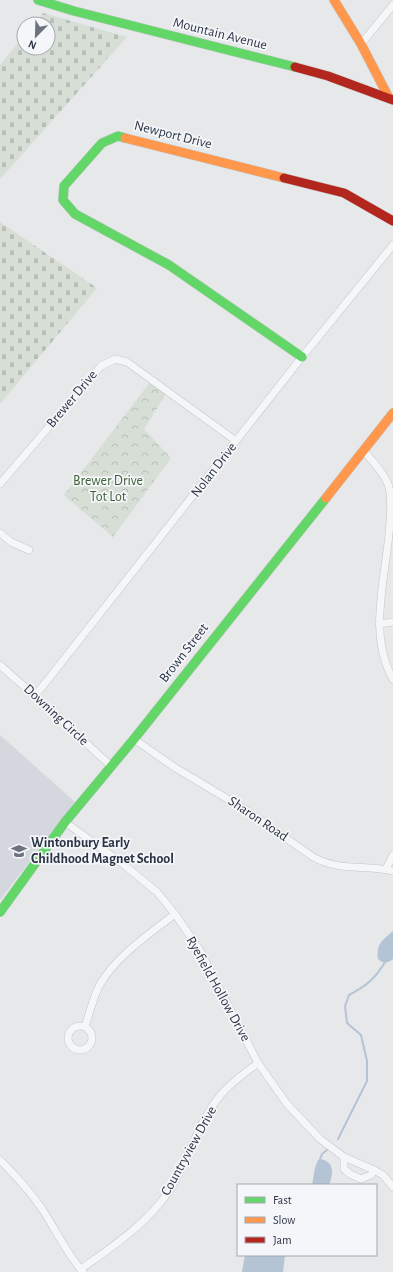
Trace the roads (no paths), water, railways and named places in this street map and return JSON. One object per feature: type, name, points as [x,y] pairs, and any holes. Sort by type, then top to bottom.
[{"type":"street","name":"Mountain Avenue","points":[[38,0],[74,11],[328,76],[391,99]]},
{"type":"street","points":[[334,0],[361,44],[391,99]]},
{"type":"street","points":[[361,44],[393,5]]},
{"type":"street","name":"Newport Drive","points":[[302,357],[169,265],[75,214],[62,200],[64,186],[102,143],[118,136],[344,193],[393,221]]},
{"type":"street","name":"Nolan Drive","points":[[35,696],[302,357],[393,245]]},
{"type":"street","name":"Brewer Drive","points":[[0,484],[101,366],[115,359],[127,362],[236,441]]},
{"type":"street","name":"Brown Street","points":[[0,912],[65,822],[134,739],[393,413]]},
{"type":"street","points":[[363,450],[376,464],[389,485],[390,535],[380,606],[380,624],[383,651],[393,679]]},
{"type":"street","points":[[0,533],[11,542],[29,550]]},
{"type":"street","points":[[380,624],[393,622]]},
{"type":"street","name":"Downing Circle","points":[[0,665],[111,766]]},
{"type":"street","name":"Sharon Road","points":[[134,739],[174,767],[246,810],[323,862],[342,867],[389,870]]},
{"type":"street","name":"Ryefield Hollow Drive","points":[[65,822],[140,877],[157,892],[199,949],[258,1063],[287,1104],[320,1139],[344,1157],[383,1175],[393,1187]]},
{"type":"street","points":[[389,870],[393,855]]},
{"type":"street","points":[[86,1027],[90,1010],[99,986],[109,973],[129,949],[174,914]]},
{"type":"street","name":"Countryview Drive","points":[[82,1271],[120,1241],[157,1207],[169,1190],[207,1116],[219,1098],[228,1087],[258,1063]]},
{"type":"street","points":[[344,1157],[344,1169],[350,1174],[361,1179],[371,1176],[374,1170]]},
{"type":"street","points":[[0,1160],[33,1197],[44,1212],[67,1252],[82,1271]]},
{"type":"water","points":[[393,931],[393,959],[387,962],[382,962],[378,959],[379,945]]},
{"type":"water","points":[[321,1159],[326,1161],[331,1166],[332,1173],[329,1184],[312,1184],[318,1160]]},
{"type":"water","points":[[245,1256],[285,1256],[283,1272],[242,1272]]},
{"type":"waterway","points":[[338,1139],[367,1081],[367,1061],[361,1035],[347,1023],[345,1006],[349,995],[370,982],[385,962]]},
{"type":"waterway","points":[[319,1162],[322,1154],[327,1150]]},
{"type":"place","name":"Wintonbury Early Childhood Magnet School","points":[[19,851]]},
{"type":"park label","name":"Brewer Drive Tot Lot","points":[[108,490]]}]
